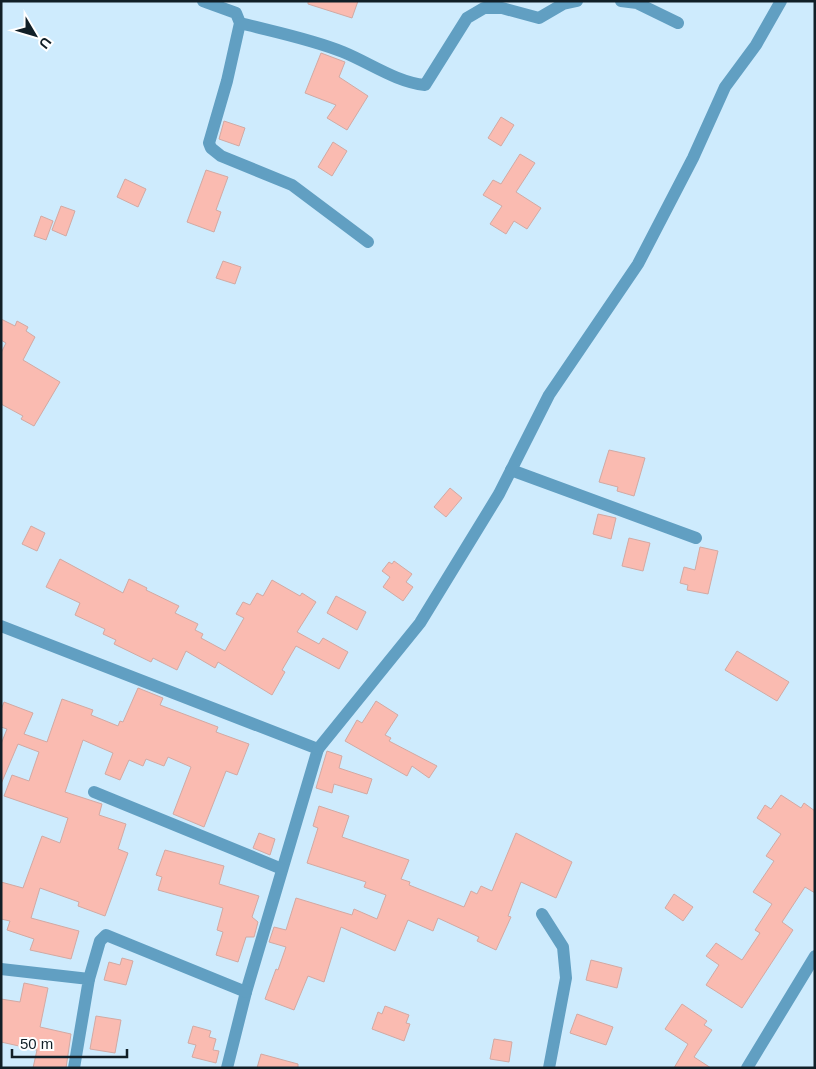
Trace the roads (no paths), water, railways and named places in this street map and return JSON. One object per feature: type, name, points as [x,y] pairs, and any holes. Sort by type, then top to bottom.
[{"type":"street","points":[[204,1],[236,13],[240,23],[227,81],[209,143],[211,148],[221,156],[292,186],[368,242]]},
{"type":"street","points":[[240,23],[309,40],[342,52],[412,83],[425,84],[467,18],[484,8],[502,8],[538,18],[563,4],[577,1]]},
{"type":"street","points":[[621,1],[636,3],[678,23]]},
{"type":"street","points":[[227,1068],[246,992],[318,749],[420,623],[499,494],[548,395],[638,264],[693,158],[725,87],[756,45],[781,1]]},
{"type":"street","points":[[511,470],[696,538]]},
{"type":"street","points":[[1,626],[318,749]]},
{"type":"street","points":[[94,792],[282,869]]},
{"type":"street","points":[[542,914],[563,947],[566,978],[550,1068]]},
{"type":"street","points":[[74,1068],[89,979],[100,941],[106,935],[246,992]]},
{"type":"street","points":[[748,1068],[815,956]]},
{"type":"street","points":[[1,969],[89,979]]}]
